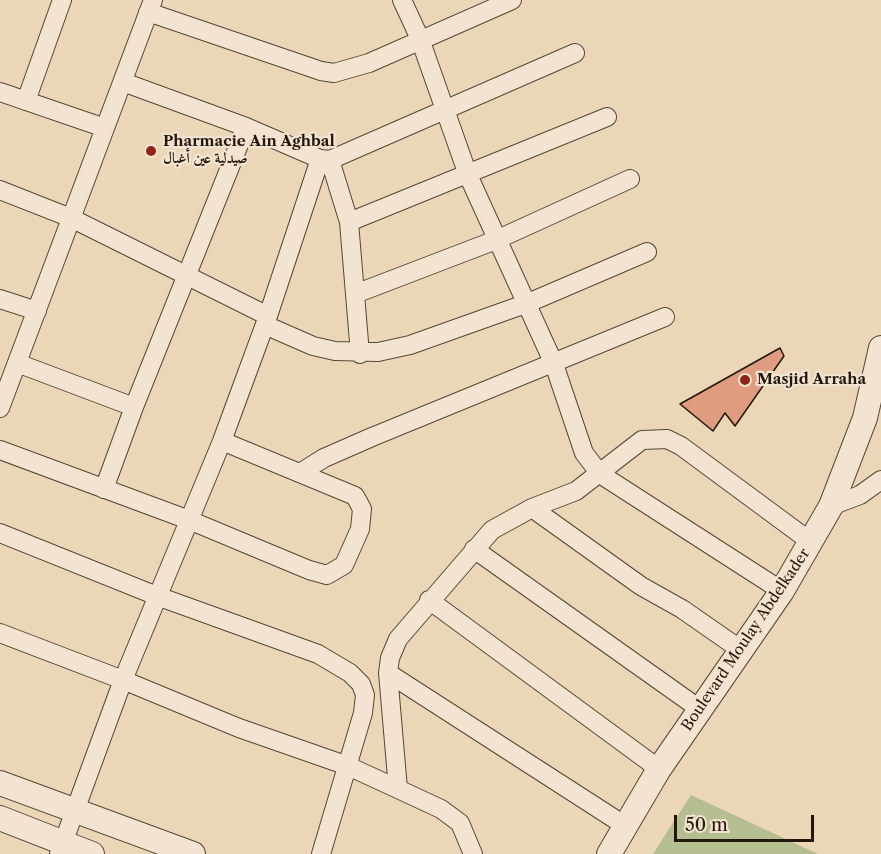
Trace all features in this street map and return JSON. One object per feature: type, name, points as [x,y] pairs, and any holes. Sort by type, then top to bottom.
[{"type":"street","points":[[26,101],[62,0]]},
{"type":"street","points":[[402,0],[420,39],[468,175],[496,240],[528,303],[593,465],[782,591]]},
{"type":"street","points":[[0,408],[151,6],[321,71],[334,73],[369,63],[512,0]]},
{"type":"street","points":[[123,82],[325,159],[444,112],[575,53]]},
{"type":"street","points":[[0,92],[105,128]]},
{"type":"street","points":[[349,222],[607,117]]},
{"type":"street","points":[[104,489],[186,274],[246,127]]},
{"type":"street","points":[[325,159],[349,222],[360,354]]},
{"type":"street","points":[[61,848],[123,680],[222,441],[325,159]]},
{"type":"street","points":[[355,294],[496,240],[630,179]]},
{"type":"street","points":[[0,190],[72,218],[186,274],[313,346],[360,354],[410,345],[528,303],[647,252]]},
{"type":"street","points":[[0,299],[37,311]]},
{"type":"street","points":[[300,472],[324,458],[372,437],[665,317]]},
{"type":"street","name":"Boulevard Moulay Abdelkader","points":[[609,854],[659,769],[782,591],[831,506],[865,418],[881,348]]},
{"type":"street","points":[[17,363],[134,407]]},
{"type":"street","points":[[398,789],[388,673],[390,658],[398,639],[429,600],[492,530],[532,508],[576,491],[593,465],[642,440],[667,439],[681,446],[811,542]]},
{"type":"street","points":[[0,450],[189,520],[309,570],[327,575],[344,565],[352,553],[360,529],[361,503],[355,496],[334,485],[222,441]]},
{"type":"street","points":[[831,506],[860,495],[881,480]]},
{"type":"street","points":[[532,508],[641,586],[682,609],[741,650]]},
{"type":"street","points":[[0,533],[157,596],[318,654],[350,673],[361,684],[365,695],[363,713],[321,854]]},
{"type":"street","points":[[474,549],[701,710]]},
{"type":"street","points":[[429,600],[659,769]]},
{"type":"street","points":[[0,633],[239,728],[348,766],[441,809],[460,823],[473,854]]},
{"type":"street","points":[[388,673],[624,825]]},
{"type":"street","points":[[0,783],[75,813],[194,854]]},
{"type":"street","points":[[0,818],[61,848],[92,854]]},
{"type":"green space","points":[[691,795],[818,854],[653,854]]},
{"type":"building","name":"Masjid Arraha","points":[[780,348],[784,356],[735,426],[725,413],[713,431],[680,404]]},
{"type":"place","name":"Pharmacie Ain Aghbal صيدلية عين أغبال","points":[[151,151]]},
{"type":"place","name":"Masjid Arraha","points":[[745,380]]}]
